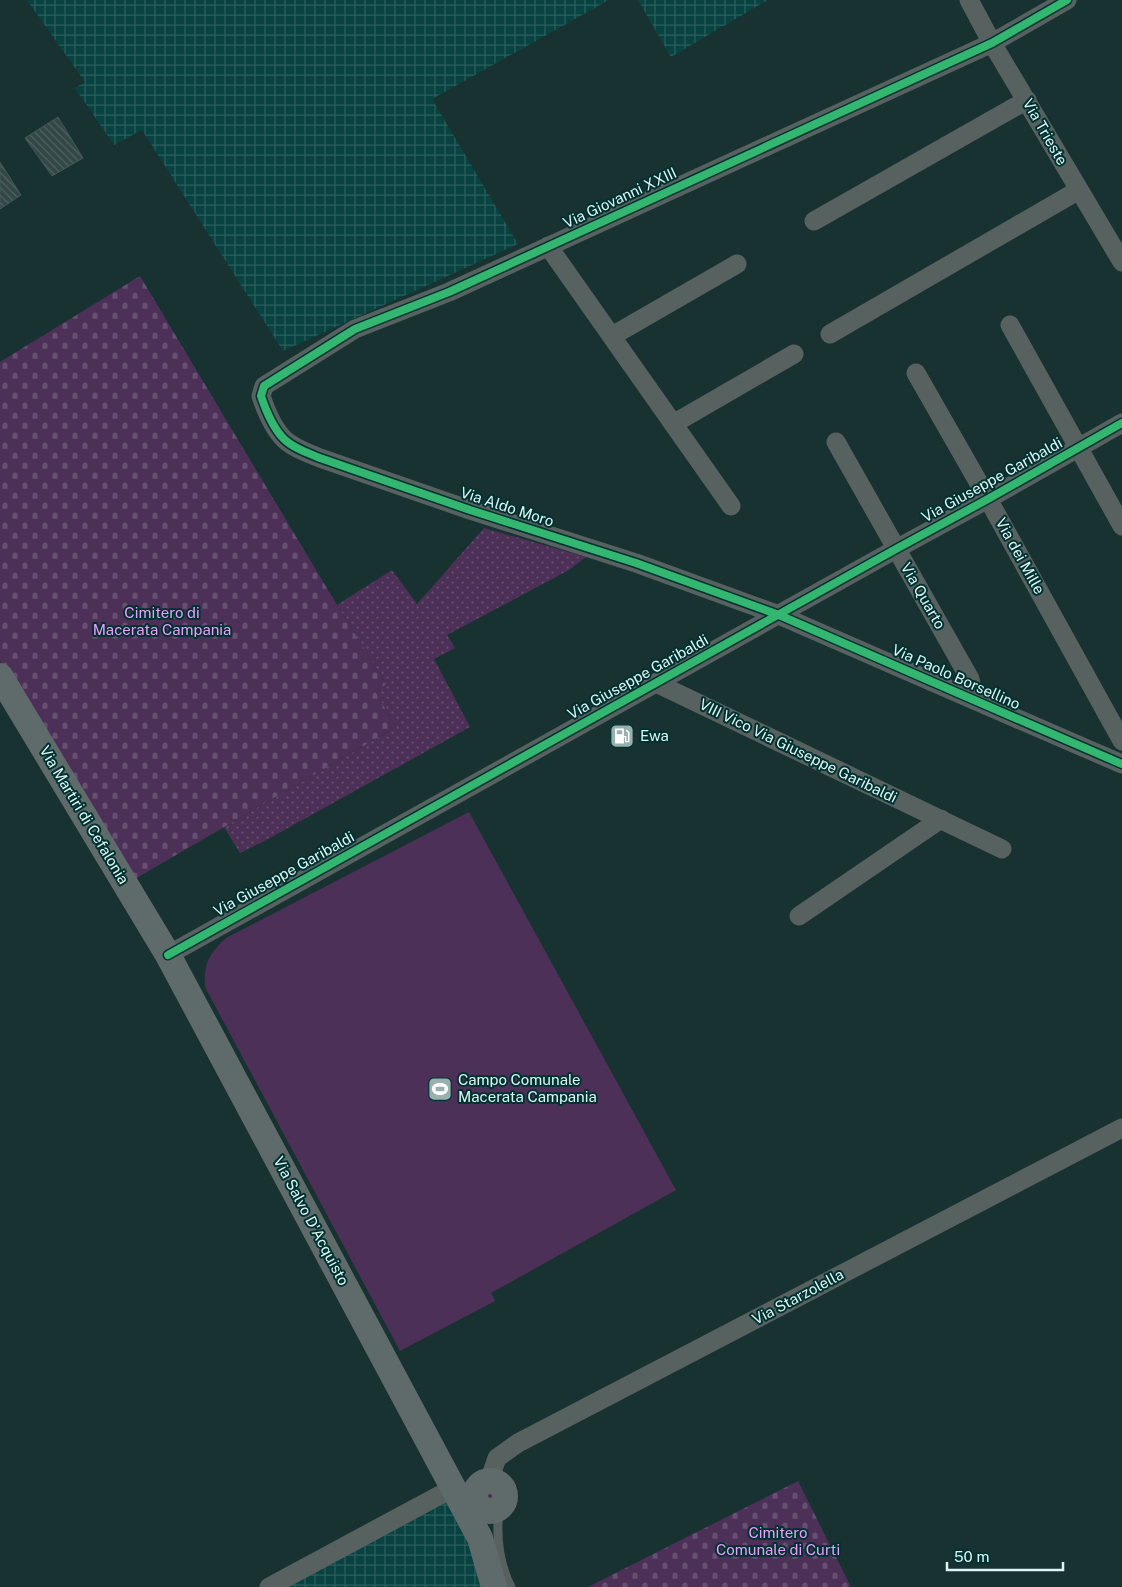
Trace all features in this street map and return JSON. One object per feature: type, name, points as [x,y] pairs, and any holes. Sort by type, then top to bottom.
[{"type":"street","name":"Via Trieste","points":[[969,0],[992,43],[1122,262]]},
{"type":"street","name":"Via Giovanni XXIII","points":[[264,386],[355,329],[449,292],[992,43],[1067,0]]},
{"type":"street","points":[[814,221],[1027,100]]},
{"type":"street","points":[[830,334],[1079,190]]},
{"type":"street","points":[[548,246],[731,506]]},
{"type":"street","points":[[612,336],[737,264]]},
{"type":"street","points":[[1010,325],[1122,526]]},
{"type":"street","points":[[673,424],[794,354]]},
{"type":"street","name":"Via dei Mille","points":[[916,373],[1122,741]]},
{"type":"street","name":"Via Aldo Moro","points":[[264,386],[261,396],[268,415],[284,439],[301,450],[470,510],[636,563],[779,614]]},
{"type":"street","name":"Via Giuseppe Garibaldi","points":[[168,955],[1122,423]]},
{"type":"street","name":"Via Quarto","points":[[836,442],[970,679],[974,700]]},
{"type":"street","name":"Via Paolo Borsellino","points":[[779,614],[1122,764]]},
{"type":"street","name":"Via Martiri di Cefalonia","points":[[0,676],[168,955]]},
{"type":"street","name":"VIII Vico Via Giuseppe Garibaldi","points":[[656,683],[1002,849]]},
{"type":"street","points":[[799,916],[940,819]]},
{"type":"street","name":"Via Salvo D'Acquisto","points":[[168,955],[480,1495],[480,1538],[494,1587]]},
{"type":"street","name":"Via Starzolella","points":[[480,1495],[497,1458],[518,1443],[1122,1128]]},
{"type":"street","points":[[269,1587],[480,1495]]},
{"type":"street","name":"Via Salvo D'Acquisto","points":[[480,1495],[480,1538]]},
{"type":"lane","points":[[480,1495],[497,1537],[505,1575],[511,1587]]},
{"type":"shaded area","points":[[27,0],[609,0],[432,99],[518,244],[283,351],[142,130],[114,145],[75,88],[85,82]]},
{"type":"shaded area","points":[[638,0],[768,0],[671,57]]},
{"type":"shaded area","points":[[449,1492],[486,1587],[285,1587]]},
{"type":"green space","name":"Cimitero di Macerata Campania","points":[[140,276],[386,684],[376,693],[396,727],[133,880],[0,661],[0,362]]},
{"type":"green space","points":[[484,528],[586,557],[569,570],[447,635],[455,648],[434,659],[470,727],[240,853],[224,827],[396,727],[376,693],[386,684],[337,605],[392,570],[417,604]]},
{"type":"green space","name":"Campo Comunale Macerata Campania","points":[[469,812],[676,1190],[491,1293],[495,1301],[400,1351],[205,987],[205,972],[211,955],[226,938]]},
{"type":"green space","name":"Cimitero Comunale di Curti","points":[[798,1481],[851,1587],[588,1587]]},
{"type":"green space","points":[[491,1485],[499,1488],[502,1496],[499,1504],[491,1507],[483,1504],[480,1496],[483,1488]]},
{"type":"building","points":[[58,117],[83,158],[52,176],[25,138]]},
{"type":"building","points":[[0,162],[21,195],[0,209]]},
{"type":"building","points":[[627,726],[634,739],[618,747],[611,734]]},
{"type":"cycle path","points":[[1067,0],[992,43],[449,292],[355,329],[264,386],[261,396],[270,419],[280,435],[292,445],[320,458],[470,510],[636,563],[779,615],[1122,764]]},
{"type":"cycle path","points":[[168,955],[1122,423]]},
{"type":"place","name":"Ewa","points":[[622,736]]},
{"type":"place","name":"Campo Comunale Macerata Campania","points":[[440,1089]]}]
